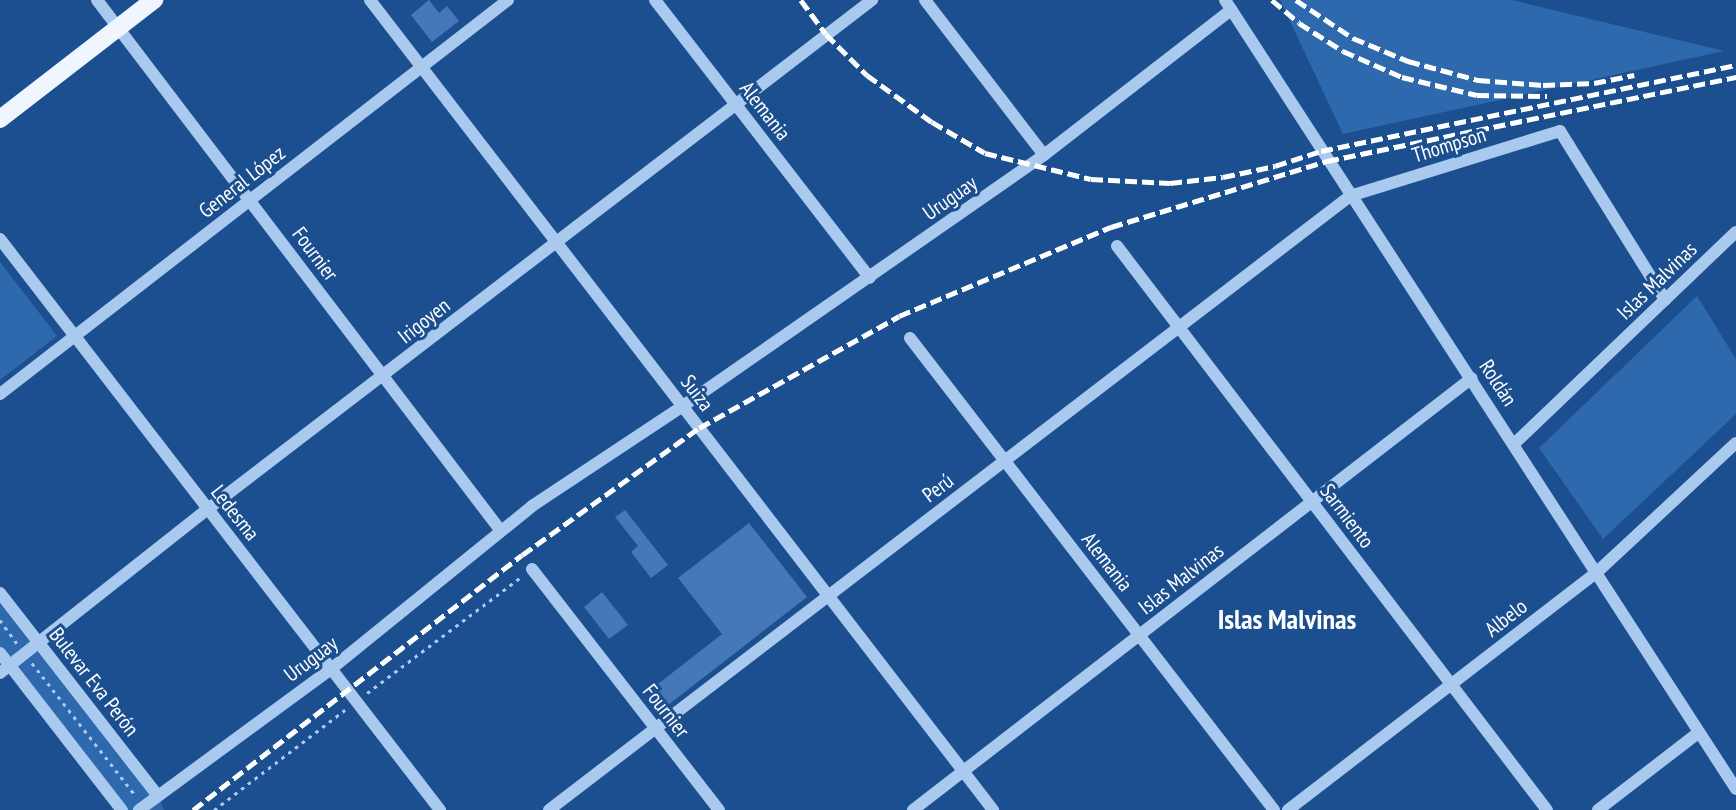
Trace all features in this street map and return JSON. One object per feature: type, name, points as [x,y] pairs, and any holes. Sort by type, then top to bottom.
[{"type":"main road","points":[[0,118],[154,0]]},
{"type":"street","name":"Fournier","points":[[97,0],[501,531]]},
{"type":"street","name":"Suiza","points":[[370,0],[993,810]]},
{"type":"street","name":"General López","points":[[0,394],[508,0]]},
{"type":"street","name":"Alemania","points":[[655,0],[870,278]]},
{"type":"street","name":"Irigoyen","points":[[5,670],[208,509],[872,0]]},
{"type":"street","points":[[925,0],[1044,155]]},
{"type":"street","name":"Uruguay","points":[[142,808],[331,669],[501,531],[1044,155],[1228,5]]},
{"type":"street","name":"Roldán","points":[[1228,5],[1736,789]]},
{"type":"street","name":"Thompson","points":[[1350,196],[1560,131],[1665,300]]},
{"type":"street","name":"Perú","points":[[549,810],[1350,196]]},
{"type":"street","name":"Islas Malvinas","points":[[1514,444],[1736,232]]},
{"type":"street","name":"Ledesma","points":[[0,239],[440,810]]},
{"type":"street","name":"Sarmiento","points":[[1117,246],[1547,810]]},
{"type":"street","name":"Alemania","points":[[910,338],[1274,810]]},
{"type":"street","name":"Islas Malvinas","points":[[913,810],[1472,378]]},
{"type":"street","name":"Albelo","points":[[1288,810],[1596,573],[1736,443]]},
{"type":"street","name":"Fournier","points":[[532,569],[719,810]]},
{"type":"street","name":"Bulevar Eva Perón","points":[[0,593],[158,796]]},
{"type":"street","points":[[0,653],[5,670],[122,810]]},
{"type":"street","points":[[1598,810],[1698,733]]},
{"type":"path","points":[[214,810],[532,569]]},
{"type":"path","points":[[0,620],[142,808]]},
{"type":"shaded area","points":[[1280,0],[1512,0],[1724,51],[1343,134]]},
{"type":"shaded area","points":[[0,262],[57,336],[0,380]]},
{"type":"shaded area","points":[[1697,296],[1736,359],[1736,414],[1603,539],[1539,448]]},
{"type":"shaded area","points":[[0,593],[158,796],[164,810],[122,810],[0,653]]},
{"type":"building","points":[[429,0],[439,13],[447,6],[459,21],[432,42],[411,15]]},
{"type":"building","points":[[625,510],[668,565],[651,578],[631,552],[638,546],[615,517]]},
{"type":"building","points":[[749,523],[807,597],[663,709],[649,691],[722,634],[678,578]]},
{"type":"building","points":[[602,592],[628,625],[609,639],[584,607]]},
{"type":"railway","points":[[801,0],[826,34],[867,75],[932,122],[985,153],[1091,179],[1170,183],[1223,177],[1275,166],[1321,151],[1736,65]]},
{"type":"railway","points":[[1272,0],[1299,23],[1343,51],[1402,77],[1477,95],[1547,96]]},
{"type":"railway","points":[[1296,0],[1353,38],[1408,61],[1478,80],[1543,85],[1594,83],[1634,75]]},
{"type":"railway","points":[[193,810],[522,555],[699,428],[899,316],[1111,227],[1327,161],[1736,77]]},
{"type":"district","name":"Islas Malvinas","points":[[1287,619]]}]
